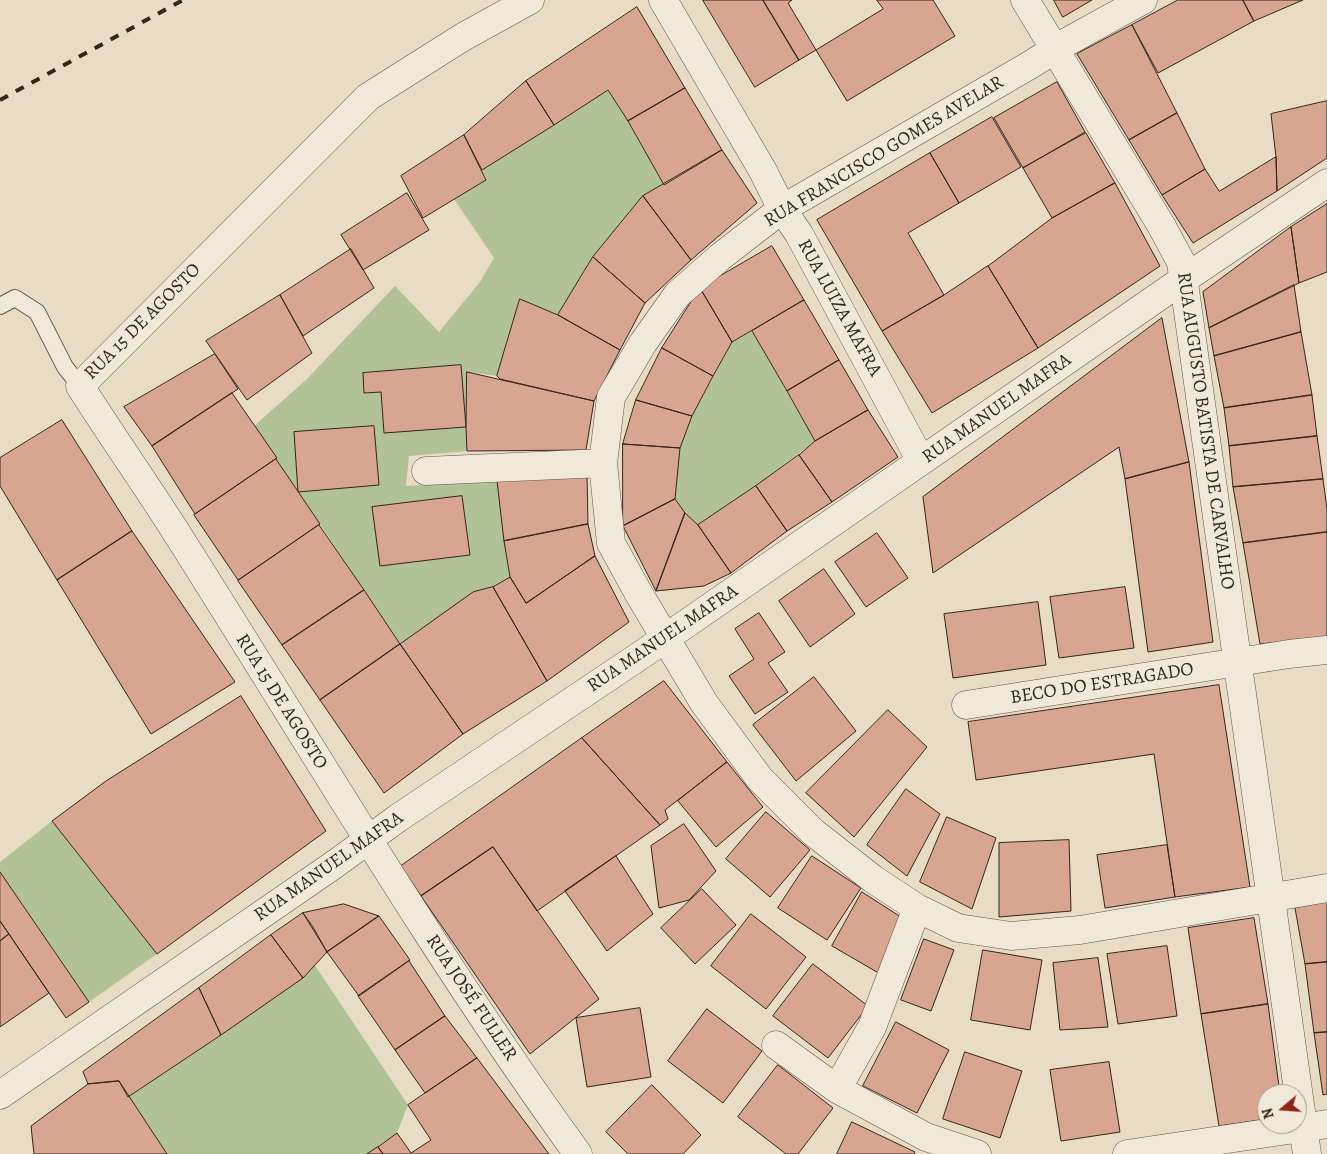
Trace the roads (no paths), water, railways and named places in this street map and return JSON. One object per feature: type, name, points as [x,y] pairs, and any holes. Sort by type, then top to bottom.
[{"type":"street","name":"RUA 15 DE AGOSTO","points":[[367,840],[175,531],[80,386],[368,97],[463,36],[530,0]]},
{"type":"street","name":"RUA LUIZA MAFRA","points":[[663,0],[763,171],[782,209],[799,234],[921,461]]},
{"type":"street","name":"RUA AUGUSTO BATISTA DE CARVALHO","points":[[1025,0],[1181,262],[1271,897],[1315,1126],[1307,1154]]},
{"type":"street","name":"RUA FRANCISCO GOMES AVELAR","points":[[1142,0],[1054,49],[1030,65],[782,209],[720,257],[676,295],[643,343],[611,397],[603,463],[611,543],[704,703],[760,779],[813,832],[873,879],[917,908],[958,928],[1012,936],[1080,930],[1327,888]]},
{"type":"street","name":"RUA MANUEL MAFRA","points":[[0,1095],[367,840],[665,638],[1184,279],[1327,183]]},
{"type":"street","points":[[426,471],[603,463]]},
{"type":"street","name":"BECO DO ESTRAGADO","points":[[966,705],[1289,654],[1327,650]]},
{"type":"street","name":"RUA JOSÉ FULLER","points":[[367,840],[499,1042],[577,1154]]},
{"type":"street","points":[[838,1090],[872,1027],[917,908]]},
{"type":"street","points":[[776,1045],[838,1090],[926,1137],[977,1154]]},
{"type":"street","points":[[1127,1154],[1315,1126]]},
{"type":"lane","points":[[0,306],[15,298],[37,312],[65,367],[80,386]]},
{"type":"railway","points":[[0,100],[183,0]]}]
